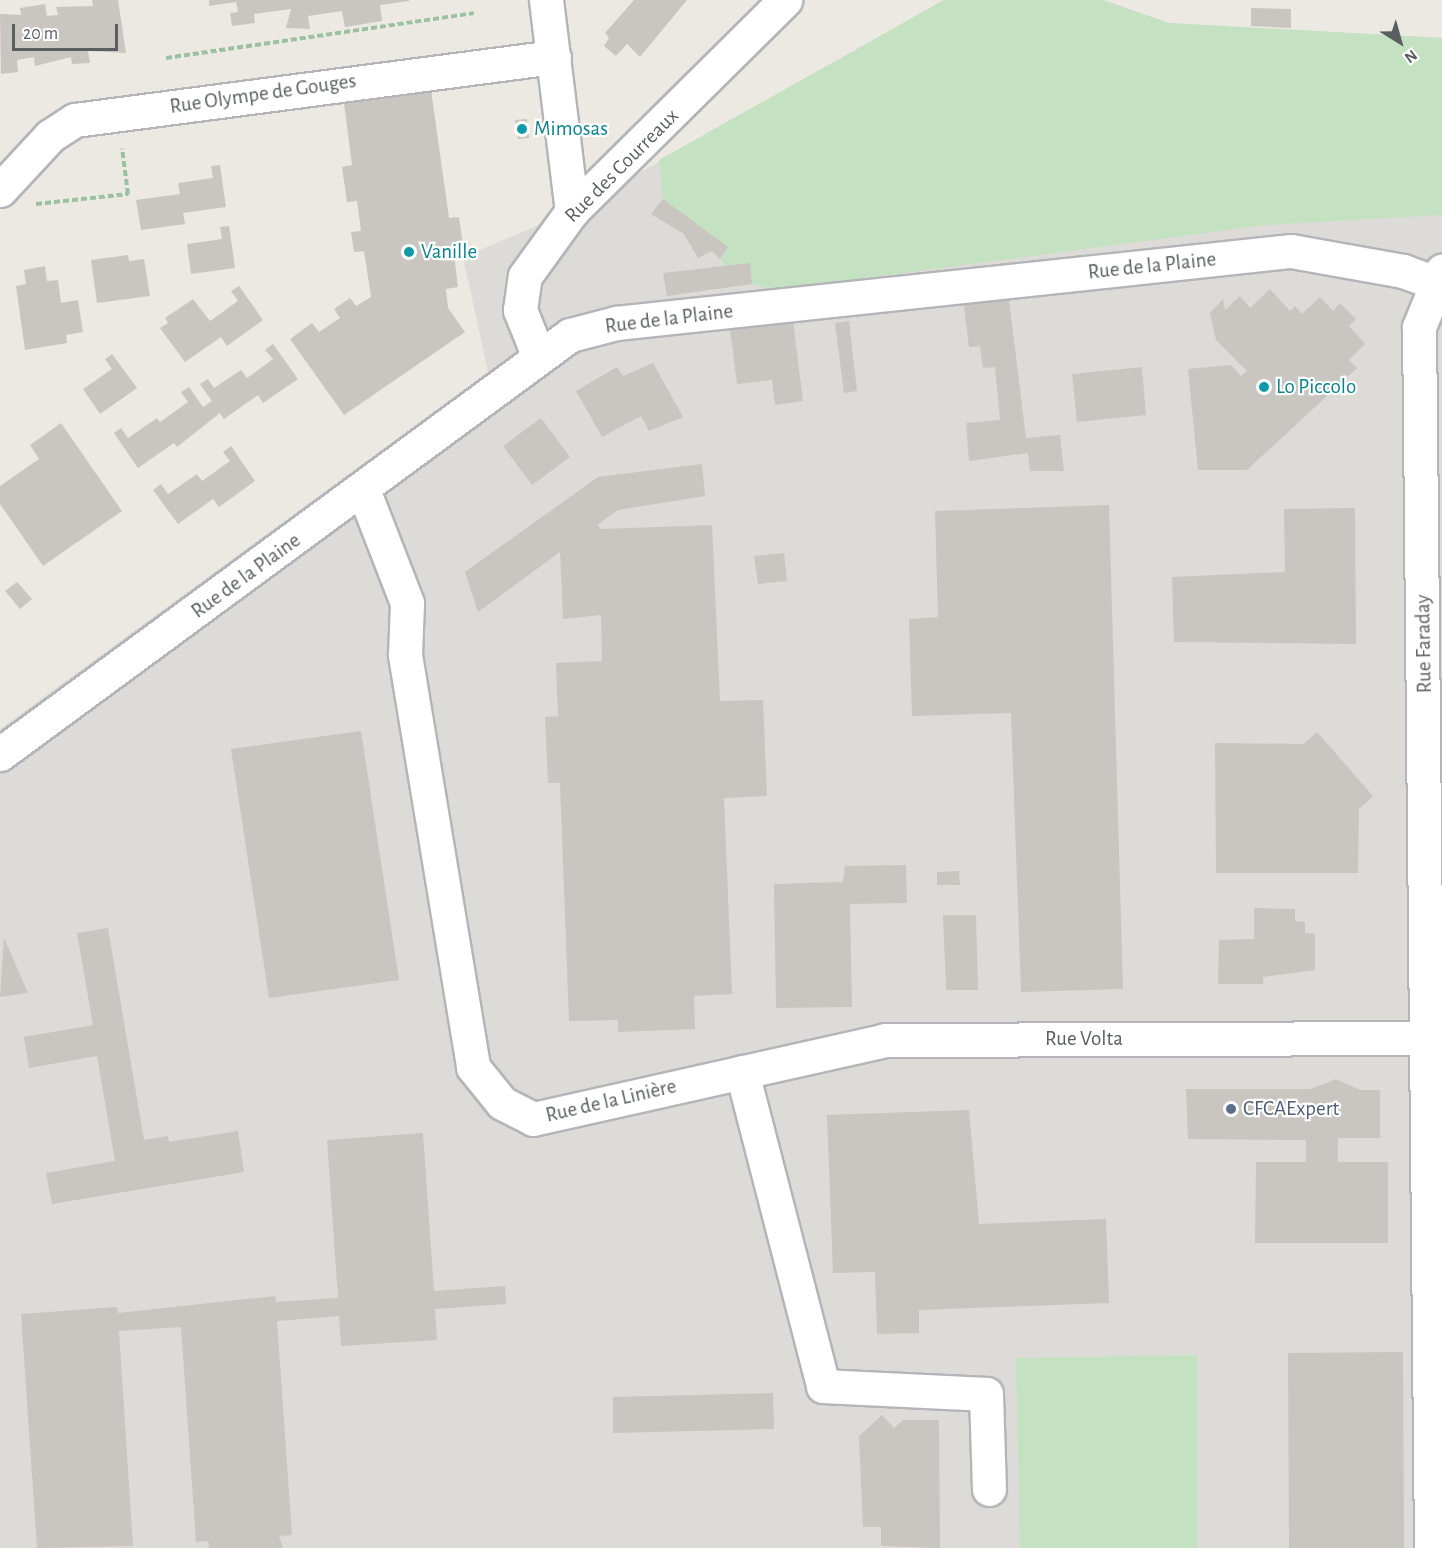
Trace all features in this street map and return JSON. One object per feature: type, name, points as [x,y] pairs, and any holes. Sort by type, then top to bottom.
[{"type":"street","points":[[546,0],[572,211]]},
{"type":"street","name":"Rue des Courreaux","points":[[539,357],[520,310],[525,276],[572,211],[785,0]]},
{"type":"street","name":"Rue Olympe de Gouges","points":[[14,196],[50,136],[75,120],[554,57]]},
{"type":"street","name":"Rue de la Plaine","points":[[0,754],[364,492],[570,335],[616,323],[1291,251],[1438,277]]},
{"type":"street","name":"Rue Faraday","points":[[1431,1548],[1429,1038],[1419,327],[1438,277]]},
{"type":"street","name":"Rue de la Linière","points":[[364,492],[407,603],[407,667],[473,1067],[486,1088],[533,1119],[742,1072]]},
{"type":"street","name":"Rue Volta","points":[[742,1072],[885,1040],[1429,1038]]},
{"type":"street","points":[[742,1072],[823,1386],[986,1394],[989,1489]]},
{"type":"path","points":[[166,58],[474,13]]},
{"type":"path","points":[[14,196],[128,194],[118,114]]},
{"type":"shaded area","points":[[944,0],[1103,0],[1169,23],[1442,38],[1442,1548],[0,1548],[0,729],[488,372],[463,257],[572,211]]},
{"type":"green space","points":[[944,0],[1103,0],[1169,23],[1442,38],[1442,215],[1265,225],[775,290],[752,284],[749,263],[727,266],[720,259],[728,247],[663,199],[659,160]]},
{"type":"green space","points":[[1197,1355],[1197,1548],[1020,1548],[1016,1358]]},
{"type":"building","points":[[92,0],[118,0],[126,53],[88,51],[90,63],[72,64],[71,57],[35,66],[34,57],[17,60],[18,72],[1,74],[0,14],[21,15],[20,8],[45,4],[47,16],[58,15],[56,7],[93,6]]},
{"type":"building","points":[[209,0],[409,1],[380,5],[382,21],[345,27],[342,11],[308,16],[310,29],[286,28],[291,9],[254,14],[255,23],[232,26],[230,13],[238,12],[236,2],[209,6]]},
{"type":"building","points":[[634,0],[687,0],[640,57],[627,44],[616,56],[604,46],[609,38],[605,33]]},
{"type":"building","points":[[1251,8],[1291,9],[1291,28],[1251,26]]},
{"type":"building","name":"Vanille","points":[[431,90],[449,218],[459,217],[464,252],[454,254],[458,287],[446,289],[448,308],[465,332],[344,415],[290,339],[312,323],[319,332],[340,318],[334,309],[350,298],[356,306],[371,297],[364,251],[354,252],[351,232],[361,231],[357,201],[347,202],[342,167],[352,165],[344,103]]},
{"type":"building","name":"Mimosas","points":[[527,119],[529,138],[518,139],[515,120]]},
{"type":"building","points":[[220,165],[226,207],[183,213],[185,224],[141,230],[136,200],[180,194],[178,183],[213,178],[211,166]]},
{"type":"building","points":[[663,199],[728,247],[720,259],[712,251],[698,258],[684,234],[651,214]]},
{"type":"building","points":[[229,226],[235,268],[191,274],[187,244],[222,239],[220,227]]},
{"type":"building","points":[[128,255],[129,261],[144,259],[150,296],[97,303],[91,260]]},
{"type":"building","points":[[750,263],[752,284],[667,296],[663,273]]},
{"type":"building","points":[[45,266],[47,281],[58,280],[61,303],[78,300],[83,332],[66,335],[67,343],[25,350],[16,286],[26,284],[24,270]]},
{"type":"building","points":[[239,286],[263,320],[227,346],[221,337],[185,362],[160,328],[168,323],[165,318],[193,299],[210,321],[238,301],[231,291]]},
{"type":"building","name":"Lo Piccolo","points":[[1270,289],[1290,311],[1295,306],[1302,314],[1320,297],[1333,311],[1340,303],[1356,319],[1349,326],[1365,344],[1349,360],[1357,368],[1247,470],[1198,470],[1188,369],[1231,365],[1241,376],[1247,371],[1216,340],[1210,313],[1223,299],[1225,310],[1240,296],[1250,308]]},
{"type":"building","points":[[1008,292],[1026,438],[1060,435],[1064,471],[1030,471],[1028,453],[969,461],[966,423],[1000,420],[995,367],[983,368],[980,346],[969,347],[963,298]]},
{"type":"building","points":[[793,320],[803,401],[775,405],[772,380],[737,384],[730,328]]},
{"type":"building","points":[[849,321],[857,391],[844,393],[835,323]]},
{"type":"building","points":[[273,344],[298,379],[263,403],[258,395],[224,419],[220,413],[177,447],[174,443],[138,468],[114,433],[121,428],[128,438],[157,418],[160,422],[188,402],[181,392],[189,387],[203,407],[212,401],[200,384],[208,379],[214,388],[241,370],[247,378],[273,359],[265,350]]},
{"type":"building","points":[[112,354],[137,388],[100,414],[83,389],[112,369],[105,359]]},
{"type":"building","points":[[653,363],[683,417],[649,431],[641,416],[602,437],[576,391],[617,367],[623,376]]},
{"type":"building","points":[[1142,367],[1146,415],[1077,422],[1072,374]]},
{"type":"building","points":[[541,418],[570,457],[532,485],[503,446]]},
{"type":"building","points":[[61,423],[122,511],[43,566],[0,504],[0,486],[39,459],[30,445]]},
{"type":"building","points":[[231,446],[255,481],[219,507],[213,499],[178,524],[153,490],[161,484],[168,494],[197,474],[202,481],[230,461],[223,452]]},
{"type":"building","points":[[702,464],[705,496],[618,510],[597,525],[601,529],[712,525],[720,701],[763,700],[767,796],[724,798],[732,994],[694,996],[695,1029],[618,1032],[618,1020],[569,1021],[560,783],[548,783],[545,717],[558,716],[556,663],[602,661],[601,615],[563,619],[560,552],[478,612],[465,572],[598,477]]},
{"type":"building","points":[[1109,505],[1123,989],[1021,992],[1011,713],[912,716],[909,619],[938,617],[935,511]]},
{"type":"building","points":[[1355,508],[1356,644],[1174,642],[1172,577],[1285,572],[1284,509]]},
{"type":"building","points":[[784,553],[787,581],[758,584],[754,556]]},
{"type":"building","points":[[17,582],[32,599],[20,609],[5,591]]},
{"type":"building","points":[[361,731],[399,980],[269,998],[231,749]]},
{"type":"building","points":[[1317,732],[1373,796],[1359,809],[1358,873],[1216,873],[1215,743],[1304,744]]},
{"type":"building","points":[[906,865],[907,903],[850,904],[852,1007],[776,1008],[774,884],[843,882],[845,866]]},
{"type":"building","points":[[959,871],[960,885],[937,885],[937,872]]},
{"type":"building","points":[[1254,908],[1295,909],[1295,921],[1305,922],[1305,933],[1315,934],[1315,970],[1263,977],[1263,984],[1218,984],[1219,940],[1254,939]]},
{"type":"building","points":[[943,915],[976,915],[978,990],[946,990]]},
{"type":"building","points":[[108,928],[144,1140],[168,1136],[169,1142],[238,1131],[244,1172],[52,1204],[46,1173],[115,1161],[97,1056],[29,1068],[24,1037],[93,1025],[77,933]]},
{"type":"building","points":[[4,938],[28,993],[0,997]]},
{"type":"building","points":[[1336,1079],[1360,1090],[1380,1090],[1380,1138],[1338,1138],[1338,1162],[1388,1162],[1388,1243],[1255,1243],[1256,1162],[1306,1162],[1306,1140],[1188,1139],[1186,1089],[1311,1089]]},
{"type":"building","points":[[969,1110],[979,1224],[1106,1219],[1109,1303],[919,1310],[919,1333],[877,1334],[875,1272],[833,1273],[827,1115]]},
{"type":"building","points":[[423,1133],[434,1291],[505,1286],[506,1304],[435,1309],[437,1340],[341,1346],[339,1316],[277,1321],[292,1535],[279,1536],[283,1548],[209,1548],[208,1541],[196,1542],[181,1327],[119,1331],[133,1546],[37,1548],[21,1314],[117,1307],[118,1313],[275,1296],[276,1302],[338,1298],[327,1140]]},
{"type":"building","points":[[1403,1352],[1404,1548],[1289,1548],[1288,1353]]},
{"type":"building","points":[[773,1393],[774,1429],[613,1433],[613,1397]]},
{"type":"building","points":[[882,1415],[894,1428],[903,1420],[939,1420],[940,1548],[881,1546],[881,1527],[863,1527],[859,1436]]},
{"type":"place","name":"Mimosas","points":[[522,129]]},
{"type":"place","name":"Vanille","points":[[409,252]]},
{"type":"place","name":"Lo Piccolo","points":[[1264,387]]},
{"type":"place","name":"CFCAExpert","points":[[1231,1109]]}]
